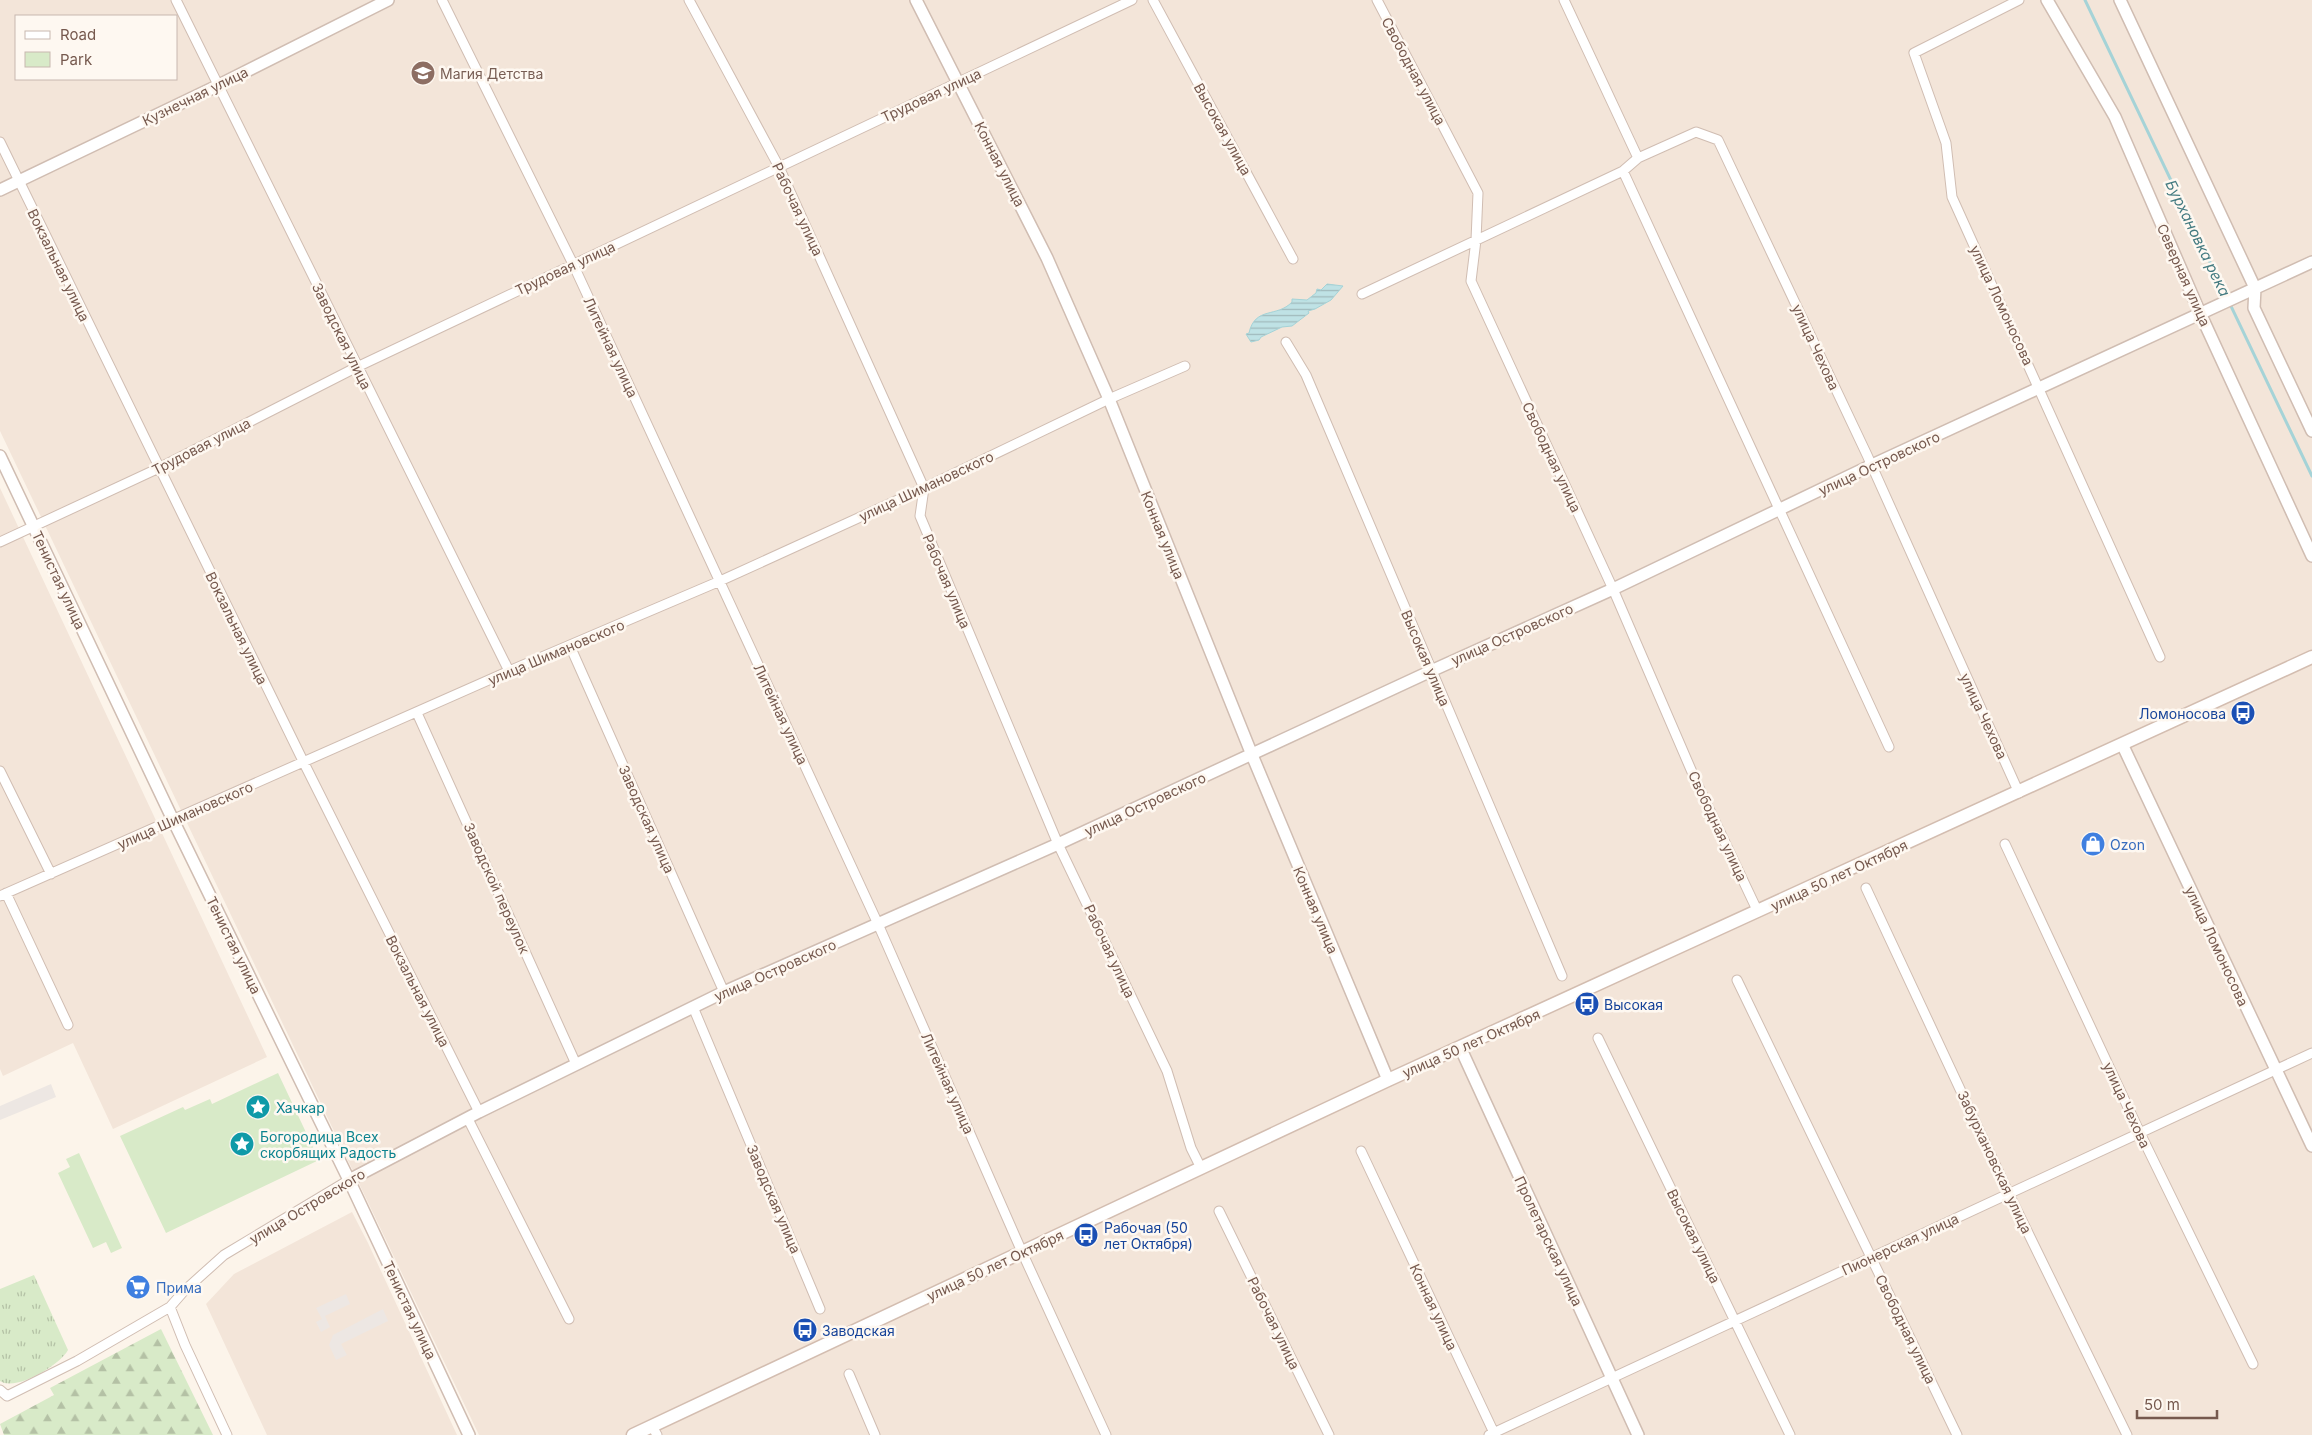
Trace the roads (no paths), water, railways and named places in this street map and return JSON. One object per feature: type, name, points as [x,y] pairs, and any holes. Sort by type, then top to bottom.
[{"type":"main road","name":"улица 50 лет Октября","points":[[633,1435],[655,1430],[1022,1252],[1388,1080],[2123,746],[2312,658]]},
{"type":"street","name":"Заводская улица","points":[[176,0],[217,86],[509,671]]},
{"type":"street","name":"Кузнечная улица","points":[[0,190],[217,86],[388,0]]},
{"type":"street","name":"Литейная улица","points":[[442,0],[573,264],[878,924],[1022,1252],[1106,1435]]},
{"type":"street","name":"Рабочая улица","points":[[689,0],[779,167],[924,488],[920,516],[1058,844],[1167,1071],[1191,1148],[1201,1168]]},
{"type":"street","name":"Конная улица","points":[[916,0],[1047,258],[1108,399],[1252,754],[1388,1080]]},
{"type":"street","name":"Трудовая улица","points":[[0,542],[159,468],[357,367],[1132,0]]},
{"type":"street","name":"Высокая улица","points":[[1153,0],[1294,259]]},
{"type":"street","name":"Свободная улица","points":[[1377,0],[1478,193],[1476,240],[1471,281],[1613,589],[1695,778],[1758,912]]},
{"type":"street","points":[[1564,0],[1638,158]]},
{"type":"street","name":"улица Ломоносова","points":[[2019,0],[1914,54],[1946,143],[1952,197],[2160,657]]},
{"type":"street","name":"Северная улица","points":[[2047,0],[2115,117],[2200,313],[2312,556]]},
{"type":"street","points":[[2120,0],[2250,291],[2254,308],[2312,431]]},
{"type":"street","name":"улица Чехова","points":[[1362,294],[1623,171],[1638,158],[1696,132],[1718,140],[1872,466],[2019,793]]},
{"type":"street","name":"Вокзальная улица","points":[[0,142],[304,763],[479,1112]]},
{"type":"street","points":[[1623,171],[1889,747]]},
{"type":"street","name":"улица Островского","points":[[4,1393],[77,1361],[170,1307],[184,1291],[224,1255],[348,1180],[576,1064],[724,992],[1058,844],[1613,589],[1872,466],[2312,262]]},
{"type":"street","name":"Высокая улица","points":[[1286,342],[1306,375],[1562,976]]},
{"type":"street","name":"улица Шимановского","points":[[3,894],[304,763],[509,671],[720,582],[924,488],[1108,399],[1185,366]]},
{"type":"street","name":"Тенистая улица","points":[[0,456],[173,820],[348,1180],[468,1435]]},
{"type":"street","name":"Заводская улица","points":[[570,646],[724,992]]},
{"type":"street","name":"Заводской переулок","points":[[417,713],[576,1064]]},
{"type":"street","name":"улица Ломоносова","points":[[2123,746],[2312,1146]]},
{"type":"street","points":[[0,771],[51,874]]},
{"type":"street","name":"улица Чехова","points":[[2005,844],[2140,1133],[2253,1364]]},
{"type":"street","name":"Забурхановская улица","points":[[1866,888],[2009,1194],[2127,1435]]},
{"type":"street","points":[[3,894],[68,1025]]},
{"type":"street","name":"Свободная улица","points":[[1737,980],[1957,1435]]},
{"type":"street","name":"Заводская улица","points":[[693,1007],[820,1308]]},
{"type":"street","name":"Высокая улица","points":[[1598,1038],[1790,1435]]},
{"type":"street","name":"Пролетарская улица","points":[[1460,1047],[1638,1435]]},
{"type":"street","name":"Пионерская улица","points":[[1492,1434],[2312,1053]]},
{"type":"street","points":[[468,1119],[569,1319]]},
{"type":"street","name":"Конная улица","points":[[1361,1151],[1492,1434]]},
{"type":"street","name":"Рабочая улица","points":[[1219,1210],[1329,1435]]},
{"type":"street","points":[[170,1307],[185,1345],[227,1435]]},
{"type":"street","points":[[850,1374],[875,1435]]},
{"type":"water","points":[[1327,284],[1343,286],[1331,300],[1308,311],[1309,313],[1292,326],[1282,327],[1261,337],[1259,340],[1251,342],[1246,334],[1249,333],[1256,319],[1286,307],[1292,302],[1292,299],[1307,300],[1316,293],[1317,289],[1321,290]]},
{"type":"waterway","name":"Бурхановка река","points":[[2085,0],[2312,476]]},
{"type":"place","name":"Магия Детства","points":[[423,73]]},
{"type":"place","name":"Ломоносова","points":[[2243,713]]},
{"type":"place","name":"Ozon","points":[[2093,844]]},
{"type":"place","name":"Высокая","points":[[1587,1004]]},
{"type":"place","name":"Хачкар","points":[[258,1107]]},
{"type":"place","name":"Богородица Всех скорбящих Радость","points":[[242,1144]]},
{"type":"place","name":"Рабочая (50 лет Октября)","points":[[1086,1235]]},
{"type":"place","name":"Прима","points":[[138,1287]]},
{"type":"place","name":"Заводская","points":[[805,1330]]}]
